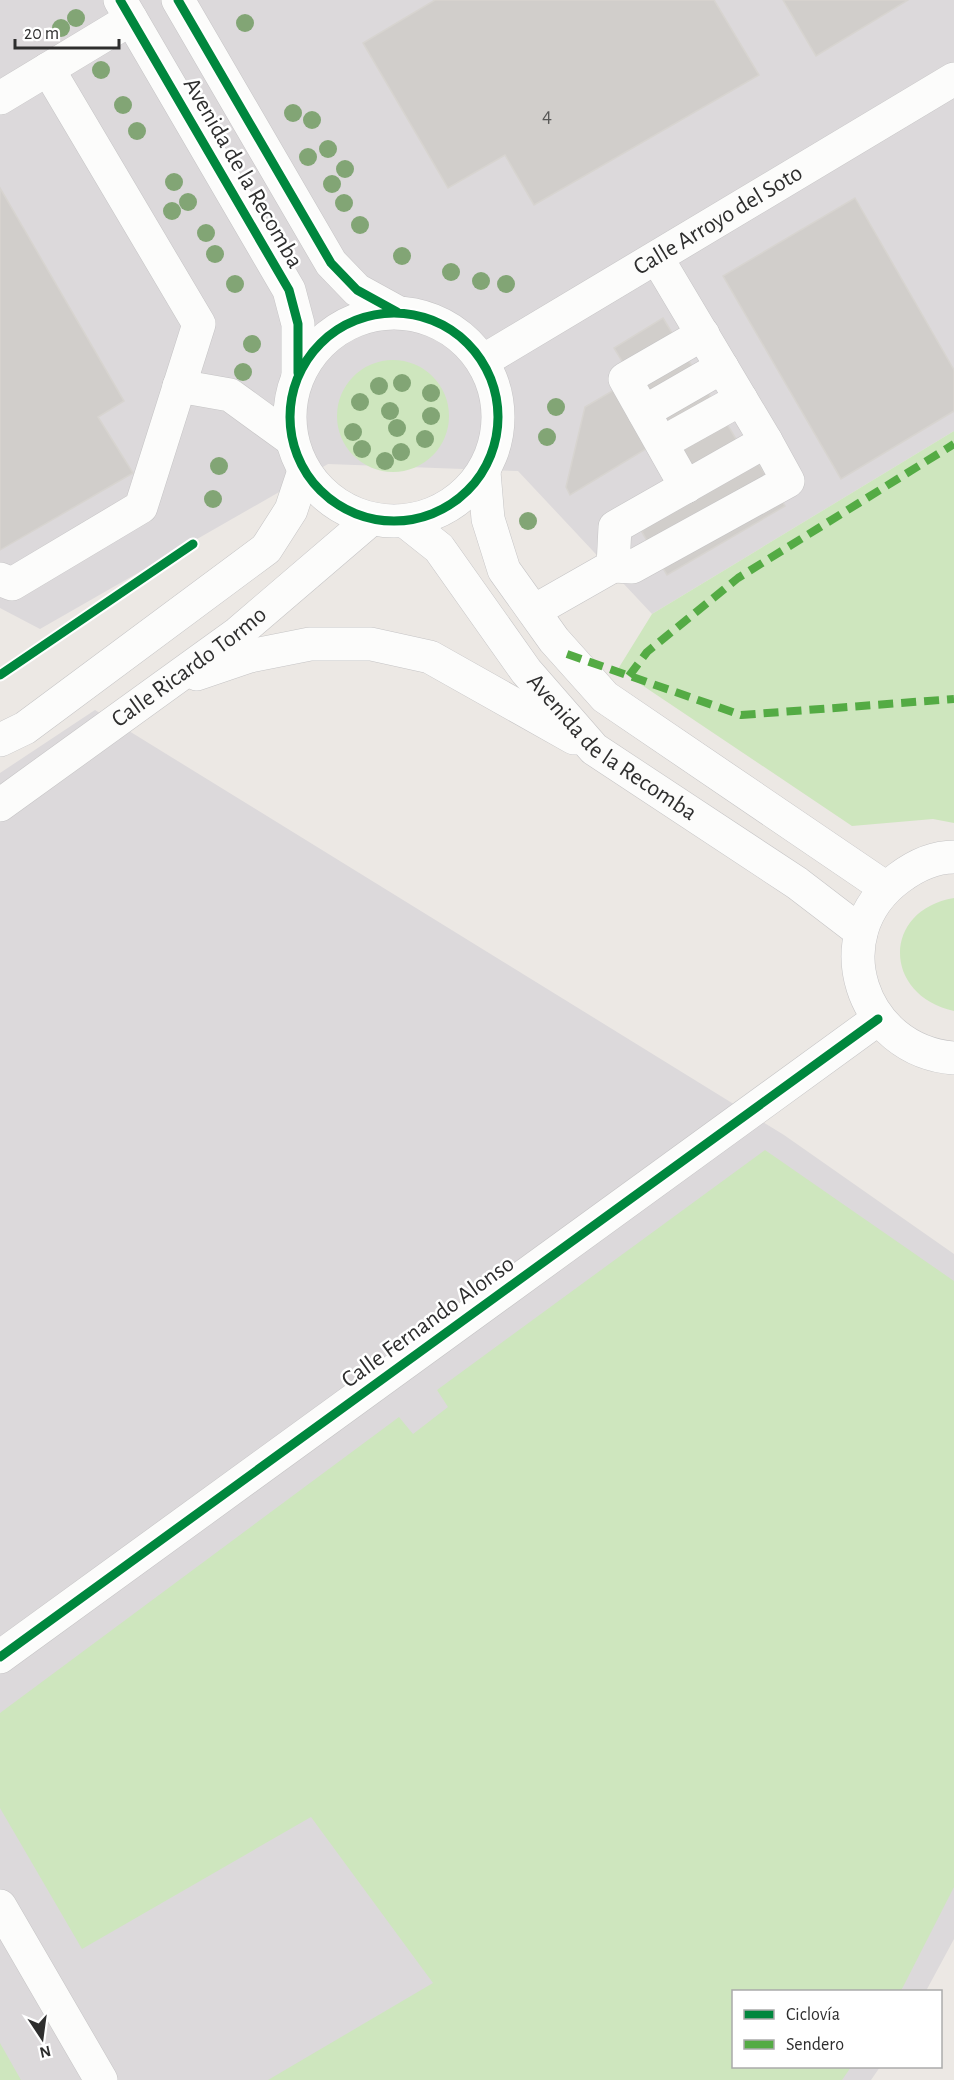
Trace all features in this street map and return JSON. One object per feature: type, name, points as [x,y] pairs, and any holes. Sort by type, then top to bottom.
[{"type":"street","name":"Avenida de la Recomba","points":[[178,0],[332,263],[357,290],[397,312]]},
{"type":"street","name":"Avenida de la Recomba","points":[[126,10],[289,290],[298,324],[298,375]]},
{"type":"street","points":[[0,98],[48,69],[126,10]]},
{"type":"street","points":[[0,579],[12,584],[141,507],[199,324],[48,69]]},
{"type":"street","name":"Calle Arroyo del Soto","points":[[483,362],[954,79]]},
{"type":"street","points":[[534,611],[613,566],[632,567],[788,480],[657,258]]},
{"type":"street","points":[[397,312],[431,319],[460,336],[483,362],[495,387],[500,416],[495,445],[484,472],[463,496],[436,513],[405,521],[370,520],[336,504],[321,493],[304,471],[291,440],[290,407],[298,375],[314,350],[336,330],[364,316],[397,312]]},
{"type":"street","points":[[686,487],[625,379],[703,334]]},
{"type":"street","points":[[644,412],[722,367]]},
{"type":"street","points":[[179,386],[230,396],[291,440]]},
{"type":"street","points":[[662,443],[741,399]]},
{"type":"street","points":[[613,566],[615,527],[766,441]]},
{"type":"street","name":"Calle Ricardo Tormo","points":[[0,740],[25,728],[266,549],[291,510],[304,471]]},
{"type":"street","name":"Avenida de la Recomba","points":[[484,472],[488,519],[504,570],[554,640],[605,697],[886,888]]},
{"type":"street","name":"Calle Ricardo Tormo","points":[[0,805],[238,633],[370,520]]},
{"type":"street","name":"Avenida de la Recomba","points":[[405,521],[439,548],[526,671],[594,749],[797,883],[861,932]]},
{"type":"street","points":[[166,684],[250,656],[310,644],[371,644],[430,657],[594,749]]},
{"type":"street","points":[[954,857],[945,857],[913,867],[886,888],[871,908],[861,932],[858,955],[860,978],[866,1000],[878,1019],[903,1043],[934,1057],[954,1058]]},
{"type":"street","name":"Calle Fernando Alonso","points":[[0,1657],[878,1019]]},
{"type":"street","points":[[0,1906],[100,2080]]},
{"type":"shaded area","points":[[0,0],[954,0],[954,431],[652,614],[518,471],[328,464],[40,629],[0,608]]},
{"type":"shaded area","points":[[95,710],[784,1135],[954,1254],[954,1939],[927,1990],[732,1990],[732,2068],[879,2068],[871,2080],[0,2080],[0,773]]},
{"type":"green space","points":[[393,360],[414,364],[432,377],[445,395],[449,416],[445,437],[432,455],[414,468],[393,472],[372,468],[354,455],[341,437],[337,416],[341,395],[354,377],[372,364]]},
{"type":"green space","points":[[954,431],[954,823],[933,819],[852,826],[618,669],[652,614]]},
{"type":"green space","points":[[954,898],[954,1011],[930,1002],[914,988],[903,971],[900,953],[903,935],[914,918],[930,906]]},
{"type":"green space","points":[[765,1150],[954,1281],[954,1887],[901,1990],[732,1990],[732,2068],[850,2068],[842,2080],[268,2080],[433,1983],[311,1817],[82,1949],[0,1808],[0,1713],[399,1417],[413,1434],[448,1407],[437,1390]]},
{"type":"green space","points":[[0,2043],[21,2080],[0,2080]]},
{"type":"building","points":[[435,0],[714,0],[759,75],[534,205],[505,155],[448,188],[363,43]]},
{"type":"building","points":[[783,0],[908,0],[816,56]]},
{"type":"building","points":[[0,188],[124,401],[98,417],[133,473],[0,550]]},
{"type":"building","points":[[855,198],[954,370],[954,411],[841,479],[723,276]]},
{"type":"building","points":[[663,318],[742,449],[690,476],[667,436],[570,495],[566,487],[585,407],[633,379],[614,348]]},
{"type":"building","points":[[755,458],[785,506],[667,575],[642,532],[656,516]]},
{"type":"marked path","points":[[629,676],[647,652],[738,578],[954,444]]},
{"type":"marked path","points":[[567,654],[741,715],[954,699]]},
{"type":"cycle path","points":[[120,0],[289,290],[298,324],[298,373]]},
{"type":"cycle path","points":[[178,0],[331,263],[357,290],[397,312]]},
{"type":"cycle path","points":[[384,313],[404,313],[424,317],[443,325],[468,343],[481,359],[490,377],[498,407],[498,417],[494,447],[490,457],[481,475],[468,491],[452,504],[424,517],[404,521],[384,521],[364,517],[345,509],[328,498],[313,483],[294,447],[290,427],[290,407],[294,387],[302,368],[313,351],[328,336],[364,317],[384,313]]},
{"type":"cycle path","points":[[0,675],[193,544]]},
{"type":"cycle path","points":[[0,1657],[878,1019]]}]
